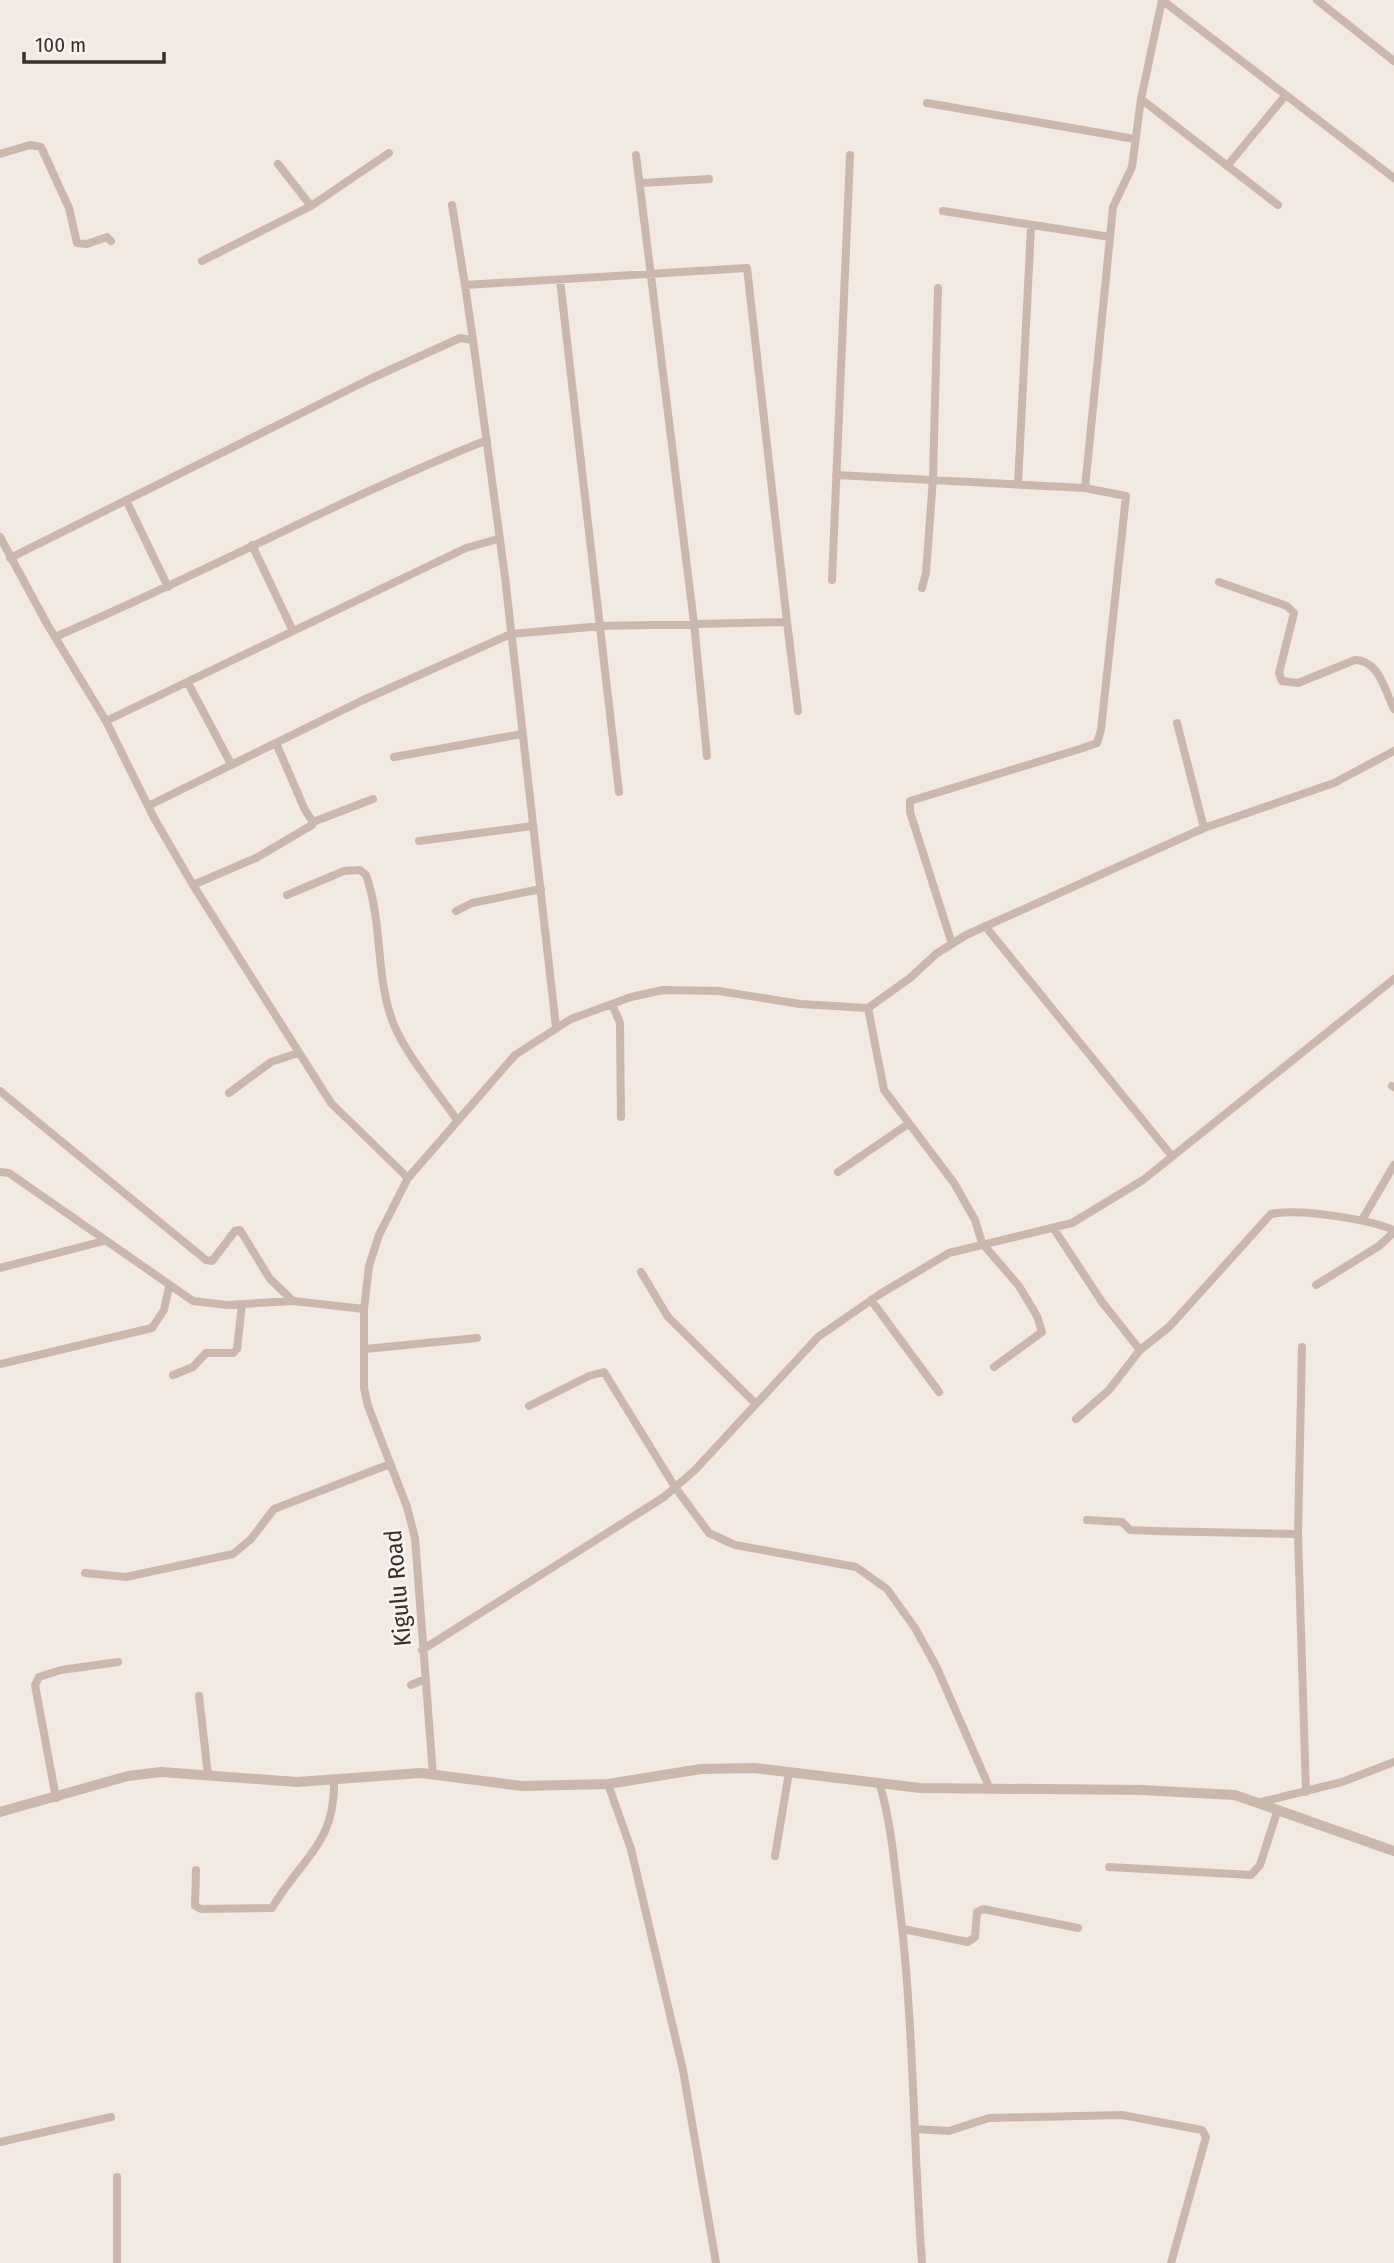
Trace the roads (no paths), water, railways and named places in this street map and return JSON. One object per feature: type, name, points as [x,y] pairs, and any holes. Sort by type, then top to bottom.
[{"type":"street","points":[[1085,488],[1116,196],[1132,169],[1140,99],[1163,0],[1394,178]]},
{"type":"street","points":[[1317,0],[1394,61]]},
{"type":"street","points":[[1227,166],[1285,96]]},
{"type":"street","points":[[1140,99],[1278,205]]},
{"type":"street","points":[[927,103],[1135,139]]},
{"type":"street","points":[[0,154],[30,145],[41,146],[69,208],[77,243],[87,244],[107,237],[111,241]]},
{"type":"street","points":[[202,261],[311,206],[390,153]]},
{"type":"street","points":[[636,155],[653,274],[707,756]]},
{"type":"street","points":[[832,580],[850,155]]},
{"type":"street","points":[[278,164],[311,206]]},
{"type":"street","points":[[641,183],[709,179]]},
{"type":"street","points":[[452,205],[487,440],[556,1027]]},
{"type":"street","points":[[943,211],[1031,228],[1110,237]]},
{"type":"street","points":[[1017,484],[1031,228]]},
{"type":"street","points":[[465,285],[747,268],[798,711]]},
{"type":"street","points":[[560,280],[602,626],[619,792]]},
{"type":"street","points":[[922,588],[926,573],[933,478],[938,288]]},
{"type":"street","points":[[10,558],[370,379],[460,338],[473,340]]},
{"type":"street","points":[[55,637],[168,587],[251,545],[487,440]]},
{"type":"street","points":[[835,475],[1085,488],[1126,496],[1101,730],[1097,743],[910,801],[910,812],[952,944]]},
{"type":"street","points":[[126,500],[168,587]]},
{"type":"street","points":[[0,537],[55,637],[106,721],[148,806],[193,886],[298,1053],[335,1108],[408,1178]]},
{"type":"street","points":[[106,721],[466,548],[498,539]]},
{"type":"street","points":[[251,545],[293,631]]},
{"type":"street","points":[[1219,582],[1287,606],[1294,613],[1279,673],[1282,681],[1298,683],[1355,660],[1365,660],[1373,666],[1394,709]]},
{"type":"street","points":[[148,806],[276,743],[511,634],[602,626],[787,622]]},
{"type":"street","points":[[188,683],[232,764]]},
{"type":"street","points":[[1177,723],[1205,828]]},
{"type":"street","points":[[394,757],[522,734]]},
{"type":"street","points":[[276,743],[304,810],[313,822]]},
{"type":"street","points":[[994,1367],[1042,1332],[1037,1316],[1019,1286],[982,1243],[975,1220],[954,1183],[884,1090],[868,1008],[952,944],[985,926],[1205,828],[1334,783],[1394,751]]},
{"type":"street","points":[[193,886],[256,858],[313,822],[373,799]]},
{"type":"street","points":[[419,841],[532,826]]},
{"type":"street","points":[[288,895],[344,871],[360,870],[366,875],[377,925],[385,998],[392,1022],[406,1048],[457,1120]]},
{"type":"street","points":[[456,911],[484,900],[541,889]]},
{"type":"street","points":[[985,926],[1171,1155]]},
{"type":"street","points":[[422,1650],[650,1507],[695,1470],[818,1337],[871,1300],[949,1253],[982,1243],[1054,1229],[1100,1209],[1143,1180],[1394,979]]},
{"type":"street","name":"Kigulu Road","points":[[433,1774],[415,1538],[407,1507],[368,1406],[363,1368],[364,1309],[369,1266],[379,1235],[408,1178],[515,1055],[556,1027],[612,1004],[663,990],[688,989],[757,995],[823,1006],[868,1008]]},
{"type":"street","points":[[612,1004],[620,1023],[621,1117]]},
{"type":"street","points":[[229,1093],[271,1062],[282,1056],[298,1053]]},
{"type":"street","points":[[0,1091],[206,1260],[212,1261],[216,1258],[235,1231],[245,1233],[271,1279],[293,1301]]},
{"type":"street","points":[[838,1172],[908,1124]]},
{"type":"street","points":[[1363,1220],[1394,1165]]},
{"type":"street","points":[[0,1172],[9,1173],[169,1287],[193,1301],[242,1304],[293,1301],[364,1309]]},
{"type":"street","points":[[1076,1419],[1110,1390],[1140,1350],[1169,1327],[1271,1214],[1280,1212],[1363,1220],[1394,1231],[1379,1246],[1316,1285]]},
{"type":"street","points":[[1054,1229],[1102,1302],[1140,1350]]},
{"type":"street","points":[[0,1268],[104,1241]]},
{"type":"street","points":[[641,1272],[668,1317],[755,1403]]},
{"type":"street","points":[[0,1364],[152,1328],[164,1310],[169,1287]]},
{"type":"street","points":[[871,1300],[939,1392]]},
{"type":"street","points":[[173,1375],[193,1367],[206,1353],[233,1353],[237,1349],[242,1304]]},
{"type":"street","points":[[365,1349],[477,1338]]},
{"type":"street","points":[[1302,1347],[1298,1534],[1307,1791]]},
{"type":"street","points":[[529,1406],[589,1376],[604,1372],[700,1525],[721,1541],[851,1565],[875,1578],[915,1628],[962,1720],[990,1789]]},
{"type":"street","points":[[85,1573],[126,1577],[233,1554],[251,1539],[274,1509],[390,1464]]},
{"type":"street","points":[[1087,1520],[1122,1522],[1130,1530],[1298,1534]]},
{"type":"street","points":[[57,1798],[35,1685],[39,1677],[61,1670],[118,1662]]},
{"type":"street","points":[[411,1685],[425,1679]]},
{"type":"street","points":[[199,1696],[208,1775]]},
{"type":"street","points":[[1261,1802],[1307,1791],[1394,1762]]},
{"type":"street","points":[[0,1812],[143,1773],[208,1775],[278,1782],[402,1772],[512,1786],[608,1784],[712,1768],[789,1772],[880,1785],[1221,1793],[1261,1802],[1394,1851]]},
{"type":"street","points":[[775,1856],[789,1772]]},
{"type":"street","points":[[196,1870],[195,1906],[201,1909],[272,1908],[325,1835],[335,1802],[334,1779]]},
{"type":"street","points":[[608,1784],[631,1849],[683,2070],[716,2263]]},
{"type":"street","points":[[880,1785],[890,1826],[903,1929],[922,2263]]},
{"type":"street","points":[[1109,1867],[1251,1875],[1260,1865],[1278,1809]]},
{"type":"street","points":[[903,1929],[968,1942],[975,1937],[977,1912],[983,1909],[1078,1928]]},
{"type":"street","points":[[916,2129],[949,2131],[989,2118],[1122,2115],[1202,2130],[1206,2137],[1171,2263]]},
{"type":"street","points":[[0,2142],[111,2117]]},
{"type":"street","points":[[117,2178],[117,2263]]}]
